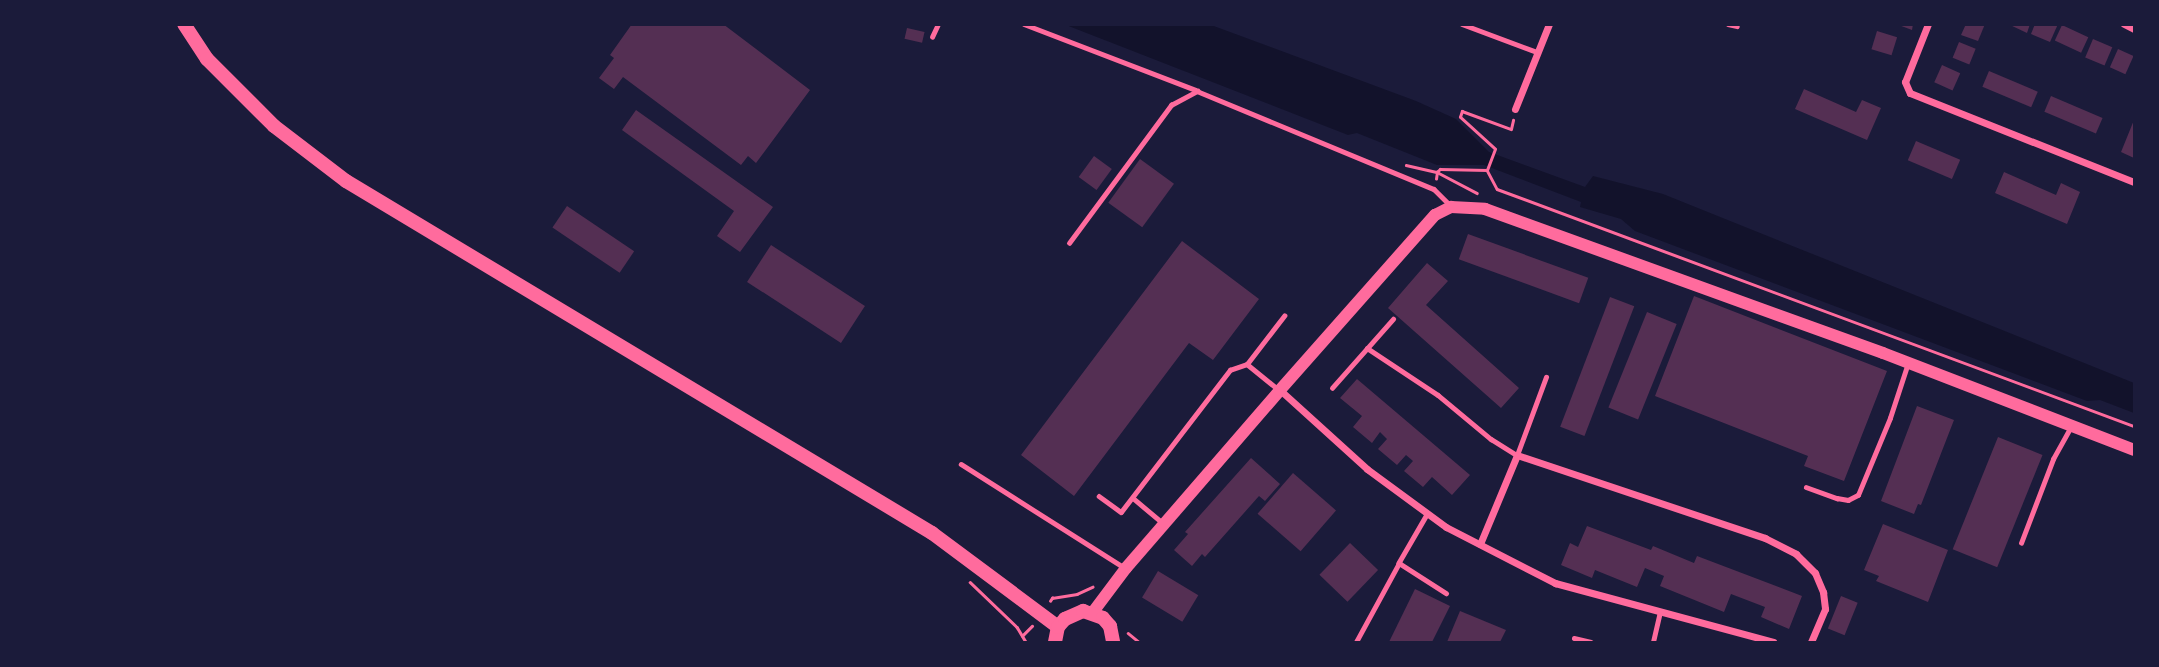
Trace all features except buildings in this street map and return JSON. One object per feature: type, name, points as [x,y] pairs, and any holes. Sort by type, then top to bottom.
[{"type":"main road","points":[[184,24],[207,59],[274,126],[346,181],[932,533],[1058,627]]},
{"type":"main road","points":[[1055,642],[1058,627],[1073,613],[1093,612],[1110,626],[1113,642]]},
{"type":"street","points":[[1515,109],[1549,24]]},
{"type":"street","points":[[2124,24],[2134,29]]},
{"type":"street","points":[[1927,27],[1905,82],[1910,93],[2134,182]]},
{"type":"street","points":[[1093,612],[1126,568],[1280,390],[1435,215],[1451,207],[1485,209],[1908,362],[2134,450]]},
{"type":"street","points":[[1280,390],[1367,469],[1428,513],[1555,583],[1773,642]]},
{"type":"street","points":[[1480,544],[1517,455],[1765,538],[1796,554],[1815,573],[1823,592],[1825,609],[1811,642]]},
{"type":"lane","points":[[932,37],[938,24]]},
{"type":"lane","points":[[1024,24],[1434,189],[1451,207]]},
{"type":"lane","points":[[1462,24],[1538,52]]},
{"type":"lane","points":[[1728,24],[1737,26]]},
{"type":"lane","points":[[1069,243],[1171,105],[1196,91]]},
{"type":"lane","points":[[1099,496],[1121,512],[1230,370],[1247,364],[1284,316]]},
{"type":"lane","points":[[1332,388],[1393,319]]},
{"type":"lane","points":[[1367,348],[1438,395],[1491,439],[1517,455],[1546,377]]},
{"type":"lane","points":[[1806,487],[1848,500],[1858,495],[1890,418],[1908,362]]},
{"type":"lane","points":[[1247,364],[1280,390]]},
{"type":"lane","points":[[2021,543],[2053,459],[2071,425]]},
{"type":"lane","points":[[961,464],[1126,568]]},
{"type":"lane","points":[[1133,498],[1164,524]]},
{"type":"lane","points":[[1356,642],[1428,513]]},
{"type":"lane","points":[[1399,563],[1446,593]]},
{"type":"lane","points":[[1653,642],[1660,612]]},
{"type":"lane","points":[[1574,638],[1591,642]]},
{"type":"path","points":[[1515,109],[1511,128],[1462,111],[1460,117],[1494,149],[1486,170],[1497,190],[2134,426]]},
{"type":"path","points":[[1406,165],[1437,172],[1479,194],[1485,209]]},
{"type":"path","points":[[1437,172],[1440,169],[1486,170]]},
{"type":"shaded area","points":[[1066,25],[1211,25],[1416,101],[1456,119],[1489,152],[1585,187],[1593,176],[1663,194],[2134,383],[2134,413],[2100,400],[2087,401],[1635,231],[1621,219],[1580,207],[1581,202],[1484,165],[1437,165],[1357,133],[1348,135]]}]
